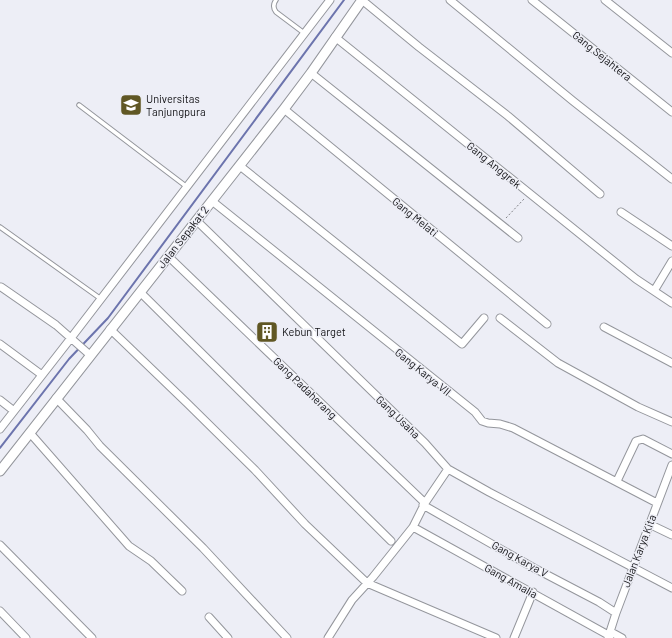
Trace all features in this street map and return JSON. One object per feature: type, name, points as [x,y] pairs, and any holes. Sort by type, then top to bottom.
[{"type":"street","points":[[0,429],[42,375],[74,341],[101,299],[330,0]]},
{"type":"street","points":[[362,0],[436,61],[508,116],[600,194]]},
{"type":"street","name":"Jalan Sepakat 2","points":[[0,471],[56,398],[87,352],[110,329],[140,292],[284,109],[362,0]]},
{"type":"street","points":[[450,0],[672,179]]},
{"type":"street","name":"Gang Sejahtera","points":[[532,0],[672,112]]},
{"type":"street","points":[[605,0],[672,53]]},
{"type":"street","name":"Gang Anggrek","points":[[336,37],[636,279],[672,303]]},
{"type":"street","points":[[311,73],[518,238]]},
{"type":"street","name":"Gang Melati","points":[[284,109],[547,324]]},
{"type":"street","points":[[240,166],[462,344],[484,318]]},
{"type":"street","name":"Gang Karya VII","points":[[212,201],[475,412],[482,421],[513,428],[657,503]]},
{"type":"street","points":[[621,212],[672,246]]},
{"type":"street","name":"Gang Usaha","points":[[196,220],[425,443],[448,469],[672,588]]},
{"type":"street","name":"Gang Padaherang","points":[[168,256],[424,504]]},
{"type":"street","points":[[654,291],[672,261]]},
{"type":"street","points":[[1,287],[56,325],[87,352]]},
{"type":"street","points":[[140,292],[391,541]]},
{"type":"street","points":[[500,318],[558,363],[638,407],[672,422]]},
{"type":"street","points":[[604,327],[672,363]]},
{"type":"street","points":[[110,329],[255,470],[305,524],[367,583],[496,638]]},
{"type":"street","points":[[0,344],[42,375]]},
{"type":"street","points":[[56,398],[110,457],[203,548],[286,638]]},
{"type":"street","points":[[0,400],[14,411]]},
{"type":"street","points":[[30,433],[129,546],[151,561],[182,590]]},
{"type":"street","points":[[617,481],[636,441],[639,439],[643,439],[672,454]]},
{"type":"street","name":"Jalan Karya Kita","points":[[610,635],[616,613],[672,465]]},
{"type":"street","points":[[328,638],[352,600],[413,527],[424,504],[448,469]]},
{"type":"street","name":"Gang Karya V","points":[[424,504],[534,568],[599,602],[616,613]]},
{"type":"street","points":[[649,524],[672,535]]},
{"type":"street","name":"Gang Amalia","points":[[413,527],[610,635],[622,638]]},
{"type":"street","points":[[0,544],[92,638]]},
{"type":"street","points":[[514,638],[533,592]]},
{"type":"street","points":[[0,611],[26,638]]},
{"type":"street","points":[[209,617],[228,638]]},
{"type":"lane","points":[[276,0],[274,2],[276,12],[305,33]]},
{"type":"lane","points":[[78,104],[187,187]]},
{"type":"lane","points":[[0,227],[101,299]]},
{"type":"path","points":[[500,224],[529,194]]},
{"type":"waterway","points":[[0,448],[69,359],[108,318],[344,0]]},
{"type":"place","name":"Universitas Tanjungpura","points":[[131,105]]},
{"type":"place","name":"Kebun Target","points":[[267,332]]}]
